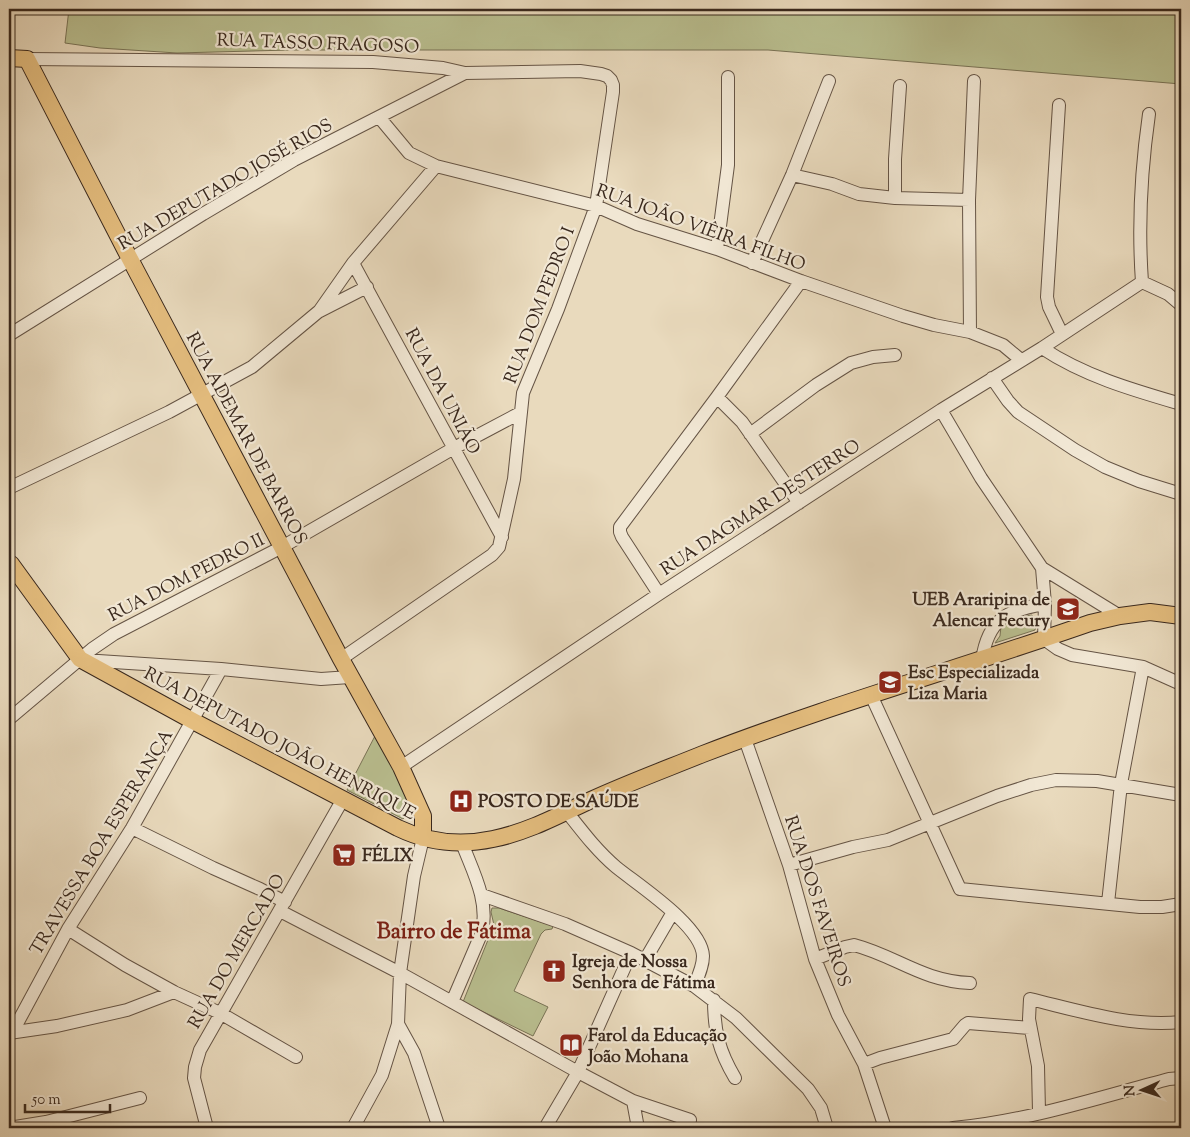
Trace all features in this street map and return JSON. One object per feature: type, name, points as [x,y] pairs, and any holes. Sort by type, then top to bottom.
[{"type":"main road","name":"RUA TASSO FRAGOSO","points":[[9,58],[27,58]]},
{"type":"main road","name":"RUA ADEMAR DE BARROS","points":[[27,58],[130,259],[341,660],[401,767],[423,816],[423,838]]},
{"type":"main road","name":"RUA DEPUTADO JOÃO HENRIQUE","points":[[10,563],[80,660],[398,828],[423,838],[462,844],[495,839],[517,833],[618,788],[745,739],[1090,623],[1150,612],[1181,616]]},
{"type":"street","name":"RUA TASSO FRAGOSO","points":[[27,58],[373,62],[443,68],[465,73],[580,71],[607,76],[614,85],[613,92]]},
{"type":"street","name":"RUA DEPUTADO JOSÉ RIOS","points":[[9,335],[294,160],[465,73]]},
{"type":"street","points":[[717,249],[728,165],[728,77]]},
{"type":"street","points":[[752,263],[792,175],[829,81]]},
{"type":"street","points":[[970,332],[969,200],[974,81]]},
{"type":"street","points":[[895,198],[895,159],[900,86]]},
{"type":"street","name":"RUA DOM PEDRO I","points":[[341,660],[492,555],[499,547],[514,479],[522,393],[558,309],[596,206],[613,92]]},
{"type":"street","points":[[1059,105],[1047,297],[1052,316],[1062,334]]},
{"type":"street","points":[[1149,114],[1140,191],[1142,282],[1168,294],[1181,305]]},
{"type":"street","name":"RUA JOÃO VIÊIRA FILHO","points":[[379,117],[409,153],[436,166],[596,206],[637,224],[717,249],[801,281],[903,316],[934,325],[970,332],[1003,346],[1021,360]]},
{"type":"street","points":[[318,312],[353,263],[436,166]]},
{"type":"street","points":[[792,175],[832,184],[859,194],[895,198],[969,200]]},
{"type":"street","name":"RUA DA UNIÃO","points":[[353,263],[502,537]]},
{"type":"street","points":[[659,594],[622,537],[620,526],[718,397],[801,281]]},
{"type":"street","name":"RUA DAGMAR DESTERRO","points":[[401,767],[659,594],[941,410],[1042,348],[1142,282]]},
{"type":"street","points":[[9,488],[202,395],[252,367],[318,312],[366,287]]},
{"type":"street","points":[[1042,348],[1063,362],[1091,374],[1181,404]]},
{"type":"street","points":[[750,434],[816,385],[852,363],[873,357],[895,355]]},
{"type":"street","points":[[992,378],[1018,412],[1074,450],[1105,467],[1181,494]]},
{"type":"street","points":[[718,397],[742,422],[799,503]]},
{"type":"street","points":[[941,410],[981,478],[1042,568],[1120,616]]},
{"type":"street","name":"RUA DOM PEDRO II","points":[[9,719],[92,649],[114,634],[282,547],[454,448],[520,413]]},
{"type":"street","points":[[1042,568],[1045,604],[1044,639],[1058,649],[1072,655],[1143,668],[1181,684]]},
{"type":"street","points":[[982,660],[986,640],[997,622],[1007,614],[1022,608],[1045,604]]},
{"type":"street","points":[[80,660],[221,669],[321,679],[350,677]]},
{"type":"street","points":[[1108,903],[1121,784],[1143,668]]},
{"type":"street","name":"TRAVESSA BOA ESPERANÇA","points":[[10,1033],[68,929],[132,828],[221,669]]},
{"type":"street","points":[[872,695],[960,889],[1140,907],[1162,908],[1181,904]]},
{"type":"street","name":"RUA DOS FAVEIROS","points":[[745,739],[789,865],[815,959],[838,1015],[864,1064],[885,1128]]},
{"type":"street","points":[[789,865],[853,847],[888,840],[997,796],[1031,785],[1056,780],[1121,784],[1181,796]]},
{"type":"street","name":"RUA DO MERCADO","points":[[207,1128],[194,1078],[200,1050],[343,799]]},
{"type":"street","points":[[567,812],[596,847],[615,865],[654,894],[690,930],[703,955],[702,965],[694,986]]},
{"type":"street","points":[[132,828],[213,868],[260,888],[282,907],[578,1072],[633,1100],[690,1120]]},
{"type":"street","points":[[353,1128],[382,1075],[398,1024],[400,973],[414,876],[423,838]]},
{"type":"street","points":[[452,1002],[482,932],[484,914],[482,895],[462,844]]},
{"type":"street","points":[[482,895],[565,924],[631,953],[694,986],[714,1000],[762,1042],[808,1089],[821,1108],[827,1128]]},
{"type":"street","points":[[645,960],[673,912]]},
{"type":"street","points":[[68,929],[125,965],[174,992],[220,1013],[296,1057]]},
{"type":"street","points":[[815,959],[854,945],[934,978],[951,983],[970,983]]},
{"type":"street","points":[[544,1128],[578,1072],[631,953]]},
{"type":"street","points":[[10,1033],[57,1026],[127,1010],[174,992]]},
{"type":"street","points":[[1040,1112],[1038,1066],[1028,1008],[1030,999],[1134,1022],[1160,1024],[1181,1022]]},
{"type":"street","points":[[714,1000],[714,1020],[718,1041],[725,1060],[735,1078]]},
{"type":"street","points":[[864,1064],[953,1039],[965,1024],[968,1023],[1030,1028]]},
{"type":"street","points":[[398,1024],[414,1053],[439,1128]]},
{"type":"street","points":[[954,1128],[995,1122],[1169,1079],[1181,1078]]},
{"type":"street","points":[[9,1128],[46,1125],[140,1098]]},
{"type":"street","points":[[633,1100],[638,1128]]},
{"type":"green space","points":[[69,9],[1181,9],[1181,84],[768,50],[290,50],[177,53],[100,48],[65,43]]},
{"type":"green space","points":[[1032,615],[1036,624],[1035,630],[995,643],[1000,636],[1001,626],[1015,618]]},
{"type":"green space","points":[[376,734],[414,806],[403,819],[347,790]]},
{"type":"green space","points":[[492,908],[499,908],[553,926],[552,929],[545,930],[541,934],[514,991],[548,1007],[533,1036],[463,1002],[494,925]]},
{"type":"place","name":"UEB Araripina de Alencar Fecury","points":[[1068,609]]},
{"type":"place","name":"Esc Especializada Liza Maria","points":[[890,682]]},
{"type":"place","name":"POSTO DE SAÚDE","points":[[461,801]]},
{"type":"place","name":"FÉLIX","points":[[344,855]]},
{"type":"place","name":"Igreja de Nossa Senhora de Fátima","points":[[554,971]]},
{"type":"place","name":"Farol da Educação João Mohana","points":[[571,1045]]},
{"type":"district","name":"Bairro de Fátima","points":[[454,930]]}]
